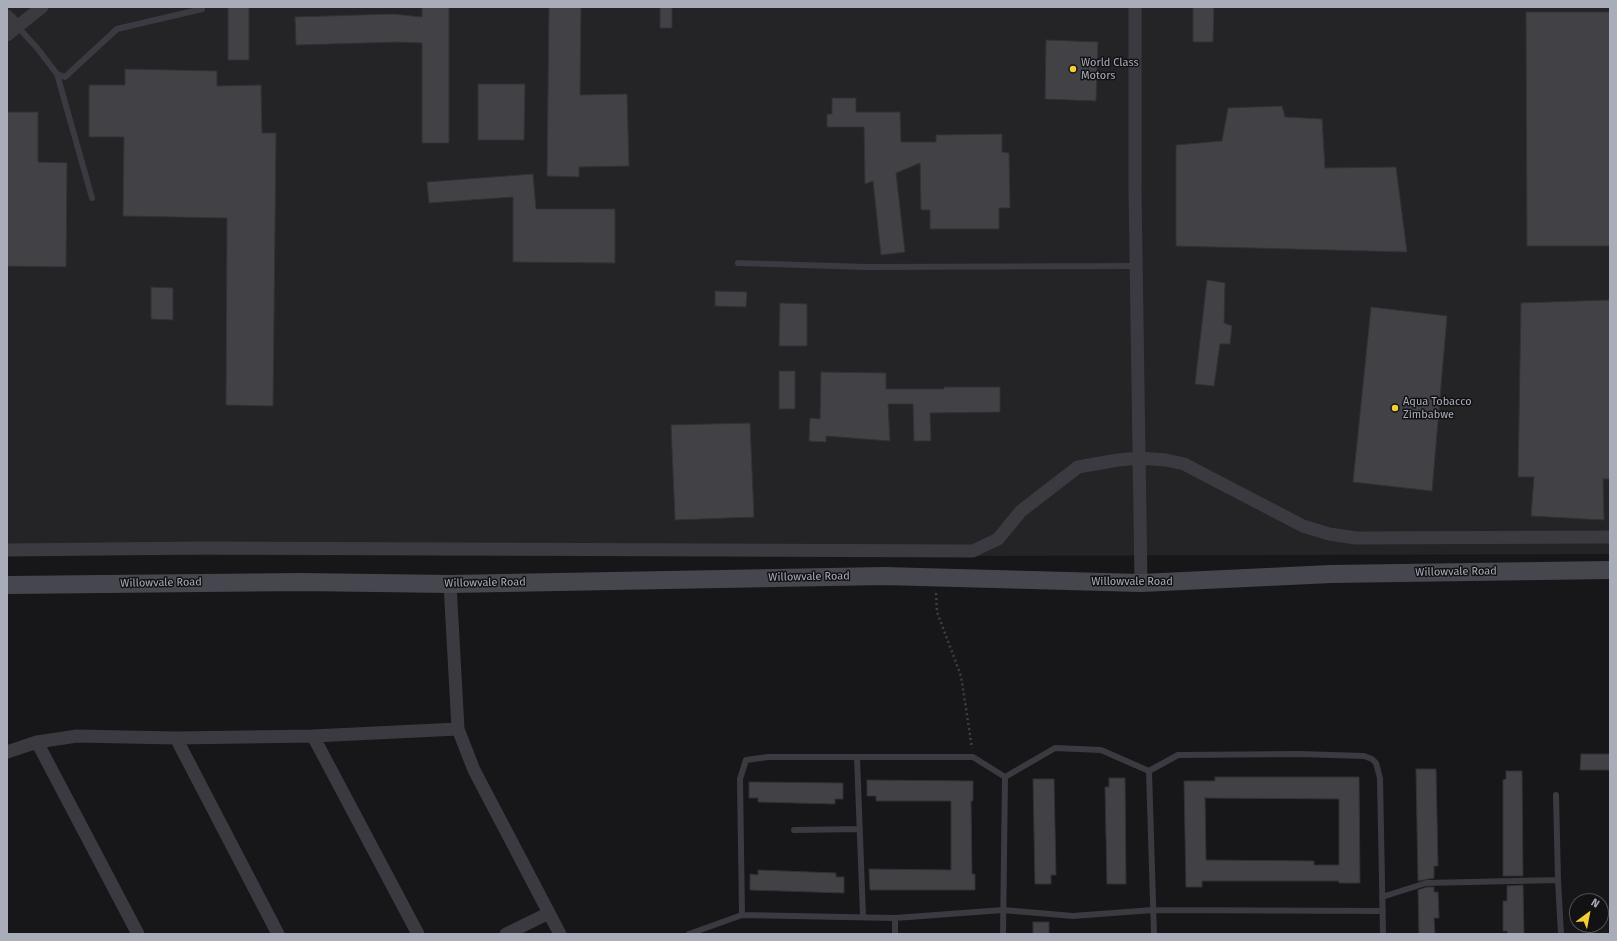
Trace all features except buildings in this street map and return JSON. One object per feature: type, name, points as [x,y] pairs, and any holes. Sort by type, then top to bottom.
[{"type":"main road","name":"Willowvale Road","points":[[7,585],[286,582],[450,584],[884,576],[1141,583],[1331,574],[1610,570]]},
{"type":"street","points":[[7,16],[12,31],[42,7]]},
{"type":"street","points":[[1135,7],[1136,266],[1141,583]]},
{"type":"street","points":[[7,550],[208,548],[973,551],[998,539],[1021,511],[1078,467],[1107,461],[1139,458],[1166,460],[1184,464],[1303,526],[1330,534],[1356,538],[1610,537]]},
{"type":"street","points":[[450,584],[458,730],[474,770],[560,934]]},
{"type":"street","points":[[7,752],[37,742],[77,736],[176,738],[313,736],[458,730]]},
{"type":"street","points":[[313,736],[418,934]]},
{"type":"street","points":[[176,738],[278,934]]},
{"type":"street","points":[[37,742],[138,934]]},
{"type":"street","points":[[506,934],[549,914]]},
{"type":"lane","points":[[57,74],[65,77],[117,29],[202,9]]},
{"type":"lane","points":[[12,31],[37,48],[57,74],[92,198]]},
{"type":"lane","points":[[738,263],[866,266],[1136,266]]},
{"type":"lane","points":[[1005,777],[1055,748],[1101,750],[1149,771]]},
{"type":"lane","points":[[1149,771],[1178,755],[1300,754],[1364,756],[1372,759],[1376,763],[1380,778],[1383,934]]},
{"type":"lane","points":[[742,915],[740,779],[746,760],[768,757],[973,757],[1005,777]]},
{"type":"lane","points":[[857,757],[863,916]]},
{"type":"lane","points":[[1149,771],[1154,934]]},
{"type":"lane","points":[[1003,934],[1005,777]]},
{"type":"lane","points":[[1556,794],[1561,934]]},
{"type":"lane","points":[[794,830],[860,829]]},
{"type":"lane","points":[[1382,897],[1426,883],[1558,880]]},
{"type":"lane","points":[[688,934],[742,915],[863,916],[895,918],[1003,910],[1073,916],[1153,910],[1382,911]]},
{"type":"lane","points":[[895,918],[895,934]]},
{"type":"path","points":[[935,578],[937,612],[961,676],[973,757]]},
{"type":"shaded area","points":[[7,7],[1610,7],[1610,554],[960,556],[7,555]]},
{"type":"place","name":"World Class Motors","points":[[1073,69]]},
{"type":"place","name":"Aqua Tobacco Zimbabwe","points":[[1395,408]]}]
